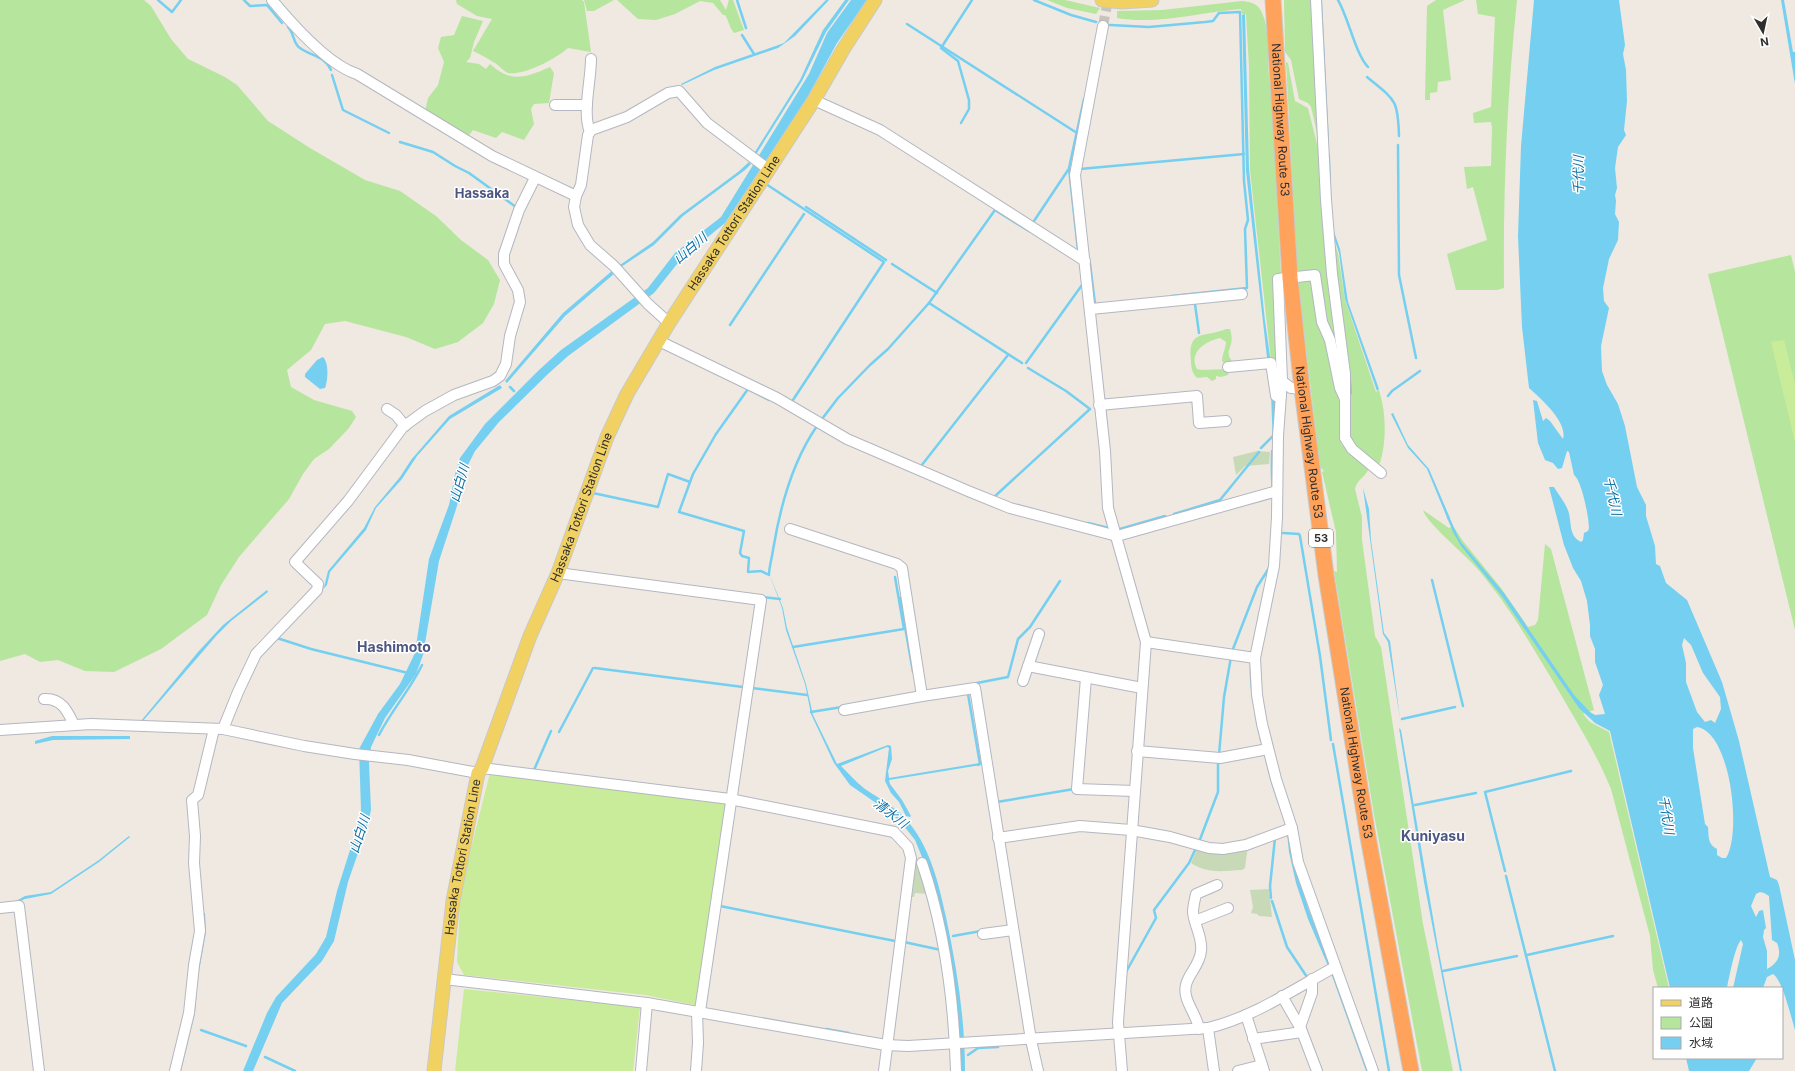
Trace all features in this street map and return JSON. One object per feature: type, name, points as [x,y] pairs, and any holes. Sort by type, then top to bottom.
[{"type":"highway","name":"National Highway Route 53","points":[[1273,0],[1290,278],[1302,389],[1326,575],[1368,837],[1410,1071]]},
{"type":"main road","name":"Hassaka Tottori Station Line","points":[[434,1071],[453,901],[480,770],[530,636],[558,573],[607,437],[627,394],[669,323],[814,100],[844,48],[875,0]]},
{"type":"main road","points":[[1102,0],[1122,2],[1152,0]]},
{"type":"street","points":[[272,0],[313,45],[350,71],[492,156],[535,178],[576,196]]},
{"type":"street","points":[[1316,0],[1326,200],[1332,274],[1345,374],[1345,438],[1352,449],[1381,474]]},
{"type":"street","points":[[1103,26],[1075,175],[1106,452],[1108,508],[1146,642],[1118,1022],[1122,1071]]},
{"type":"street","points":[[591,60],[587,105],[588,126],[590,132],[588,135],[582,185],[576,196],[574,217],[584,238],[614,266],[648,304],[669,323]]},
{"type":"street","points":[[590,132],[626,116],[668,93],[679,91],[707,123],[768,169]]},
{"type":"street","points":[[814,100],[880,130],[1085,261]]},
{"type":"street","points":[[555,105],[587,105]]},
{"type":"street","points":[[175,1071],[189,1013],[194,964],[200,931],[194,863],[195,836],[192,800],[198,795],[219,729],[256,654],[317,590],[318,584],[295,562],[348,501],[405,426],[454,395],[493,381],[500,376],[504,368],[510,336],[520,302],[518,290],[503,258],[519,210],[535,178]]},
{"type":"street","points":[[1345,399],[1340,388],[1330,340],[1322,322],[1315,275],[1278,279],[1282,381],[1274,566],[1255,658],[1257,695],[1268,749],[1292,828],[1298,862],[1374,1071]]},
{"type":"street","points":[[1091,309],[1242,294]]},
{"type":"street","points":[[659,342],[777,398],[847,438],[961,488],[1010,508],[1117,536],[1277,491]]},
{"type":"street","points":[[1228,367],[1272,364],[1276,392],[1276,418],[1279,427]]},
{"type":"street","points":[[1282,381],[1291,388],[1302,389]]},
{"type":"street","points":[[1100,405],[1197,396],[1199,423],[1226,421]]},
{"type":"street","points":[[386,409],[396,415],[405,426]]},
{"type":"street","points":[[790,529],[897,564],[902,568],[922,696]]},
{"type":"street","points":[[558,573],[761,600],[698,1011],[696,1071]]},
{"type":"street","points":[[1023,681],[1039,634]]},
{"type":"street","points":[[1146,642],[1255,658]]},
{"type":"street","points":[[1028,666],[1142,688]]},
{"type":"street","points":[[1086,678],[1078,789],[1134,791]]},
{"type":"street","points":[[844,710],[975,688],[1031,1040],[1038,1071]]},
{"type":"street","points":[[44,699],[54,700],[67,709],[74,725]]},
{"type":"street","points":[[0,730],[92,724],[219,729],[304,746],[355,754],[730,799],[894,832],[908,847],[911,858],[886,1045],[884,1071]]},
{"type":"street","points":[[1137,751],[1220,758],[1268,749]]},
{"type":"street","points":[[998,838],[1080,826],[1131,830],[1170,837],[1208,848],[1223,849],[1246,845],[1292,828]]},
{"type":"street","points":[[922,863],[930,886],[944,949],[955,1044],[956,1071]]},
{"type":"street","points":[[1214,1071],[1204,1028],[1198,1021],[1188,1002],[1186,984],[1196,968],[1202,951],[1193,912],[1196,894],[1217,885]]},
{"type":"street","points":[[0,908],[19,906],[39,1071]]},
{"type":"street","points":[[1196,921],[1228,908]]},
{"type":"street","points":[[983,934],[1013,930]]},
{"type":"street","points":[[444,979],[647,1003],[886,1045],[955,1044],[1031,1040],[1204,1028],[1227,1023],[1246,1015],[1335,967]]},
{"type":"street","points":[[1301,1029],[1312,993],[1312,979]]},
{"type":"street","points":[[1282,996],[1301,1029],[1316,1071]]},
{"type":"street","points":[[641,1071],[647,1003]]},
{"type":"street","points":[[1238,1071],[1263,1068],[1246,1015]]},
{"type":"street","points":[[1253,1039],[1301,1029]]},
{"type":"green space","points":[[0,0],[144,0],[151,6],[171,39],[188,59],[225,77],[237,85],[268,121],[310,148],[365,180],[400,191],[436,216],[461,240],[488,260],[500,280],[494,304],[483,323],[458,342],[435,349],[406,337],[345,321],[325,324],[311,350],[287,370],[291,387],[314,400],[352,411],[356,417],[349,428],[329,449],[314,459],[303,474],[289,499],[239,557],[221,585],[207,615],[161,649],[114,672],[85,671],[58,660],[40,662],[25,654],[0,661]]},
{"type":"green space","points":[[456,0],[582,0],[584,2],[591,52],[568,48],[556,57],[531,69],[523,72],[508,73],[495,63],[473,51],[492,19],[477,16],[457,4]]},
{"type":"green space","points":[[584,0],[614,0],[594,11],[587,11]]},
{"type":"green space","points":[[617,0],[720,0],[726,10],[729,0],[733,0],[744,30],[734,33],[725,15],[723,15],[713,3],[700,1],[675,14],[656,20],[638,19]]},
{"type":"green space","points":[[1047,0],[1065,0],[1100,8],[1096,14],[1067,8]]},
{"type":"green space","points":[[1284,0],[1314,0],[1319,142],[1311,107],[1308,103],[1299,99],[1291,60],[1285,52]]},
{"type":"green space","points":[[1436,0],[1465,0],[1443,10],[1451,80],[1438,82],[1437,92],[1430,93],[1430,100],[1425,100],[1427,6]]},
{"type":"green space","points":[[1476,0],[1517,0],[1506,144],[1504,288],[1497,290],[1456,290],[1447,254],[1487,240],[1473,187],[1467,189],[1464,167],[1491,166],[1491,122],[1474,123],[1473,113],[1491,107],[1495,17],[1478,14]]},
{"type":"green space","points":[[1242,1],[1259,7],[1265,20],[1267,35],[1268,69],[1275,150],[1281,274],[1275,275],[1278,344],[1278,392],[1271,361],[1250,170],[1249,67],[1246,14],[1242,14],[1241,9],[1164,19],[1132,20],[1117,18],[1117,11],[1162,10]]},
{"type":"green space","points":[[462,16],[483,21],[474,42],[470,58],[466,62],[479,64],[486,69],[490,64],[505,74],[518,77],[533,74],[550,67],[554,73],[549,103],[534,104],[531,109],[534,124],[524,140],[502,132],[496,138],[473,130],[467,138],[425,112],[428,98],[438,85],[444,62],[438,48],[441,37],[454,35]]},
{"type":"green space","points":[[1286,62],[1288,63],[1295,101],[1308,108],[1321,160],[1344,387],[1321,299],[1317,270],[1297,271]]},
{"type":"green space","points":[[1330,231],[1338,253],[1345,300],[1376,392],[1379,390],[1383,407],[1385,426],[1384,445],[1380,463],[1375,466],[1348,438]]},
{"type":"green space","points":[[1791,255],[1795,272],[1795,630],[1708,274]]},
{"type":"green space","points":[[1310,279],[1327,340],[1336,381],[1341,423],[1341,444],[1369,468],[1355,489],[1362,517],[1362,540],[1375,636],[1381,647],[1423,924],[1453,1071],[1422,1071],[1374,815],[1334,571],[1337,572],[1336,532],[1322,472],[1324,471],[1320,467],[1298,281]]},
{"type":"green space","points":[[1230,329],[1232,339],[1229,353],[1229,357],[1232,361],[1230,365],[1226,365],[1222,361],[1226,342],[1220,338],[1209,342],[1200,348],[1195,357],[1195,363],[1197,369],[1201,370],[1229,369],[1228,375],[1221,377],[1216,376],[1216,379],[1212,381],[1207,377],[1197,378],[1191,365],[1192,343],[1200,336]]},
{"type":"green space","points":[[1784,340],[1795,384],[1795,442],[1771,342]]},
{"type":"green space","points":[[1257,451],[1270,452],[1269,464],[1245,466],[1236,475],[1233,457]]},
{"type":"green space","points":[[1423,510],[1449,528],[1453,526],[1463,541],[1501,588],[1528,627],[1535,625],[1538,620],[1545,544],[1551,549],[1594,710],[1583,714],[1590,722],[1609,732],[1669,987],[1658,987],[1653,970],[1650,936],[1611,789],[1599,763],[1557,688],[1508,609],[1474,565],[1430,522]]},
{"type":"green space","points":[[490,773],[724,802],[727,805],[697,1003],[695,1005],[645,995],[464,975],[457,962],[460,903],[469,856]]},
{"type":"green space","points":[[1248,846],[1245,868],[1242,870],[1209,870],[1203,869],[1191,863],[1198,847]]},
{"type":"green space","points":[[919,861],[930,894],[915,893],[914,897],[909,897],[913,863]]},
{"type":"green space","points":[[1269,889],[1272,917],[1259,916],[1251,913],[1253,907],[1250,890]]},
{"type":"green space","points":[[464,989],[640,1007],[633,1071],[455,1071]]},
{"type":"water","points":[[826,0],[829,0],[795,36],[778,48],[714,70],[682,85],[681,84],[715,67],[784,43]]},
{"type":"water","points":[[845,0],[849,0],[826,32],[802,81],[755,156],[753,155],[800,80],[823,30]]},
{"type":"water","name":"山白川","points":[[851,0],[867,0],[837,43],[806,100],[725,223],[681,259],[654,293],[568,356],[548,374],[499,422],[475,451],[464,473],[457,506],[439,561],[423,655],[416,674],[385,718],[371,747],[369,763],[371,810],[367,827],[348,882],[334,941],[322,961],[282,1003],[253,1071],[243,1071],[267,1013],[276,997],[316,954],[326,937],[337,891],[358,825],[361,809],[359,749],[378,714],[400,684],[415,653],[429,559],[449,505],[460,458],[485,424],[539,370],[561,350],[648,288],[675,253],[721,217],[809,74],[827,33]]},
{"type":"water","points":[[1319,0],[1322,0],[1329,143],[1326,145]]},
{"type":"water","name":"千代川","points":[[1534,0],[1619,0],[1625,45],[1623,54],[1626,70],[1627,101],[1624,130],[1626,135],[1618,147],[1615,168],[1617,188],[1615,195],[1615,214],[1619,222],[1618,240],[1609,259],[1603,288],[1604,301],[1609,308],[1601,346],[1602,371],[1607,385],[1618,404],[1625,426],[1637,487],[1646,505],[1646,516],[1655,546],[1656,564],[1660,566],[1666,583],[1687,600],[1722,682],[1739,741],[1770,877],[1777,880],[1779,885],[1795,960],[1795,1030],[1783,987],[1781,987],[1777,978],[1773,974],[1767,977],[1763,987],[1733,987],[1743,944],[1741,940],[1734,955],[1727,987],[1670,987],[1610,731],[1595,723],[1579,708],[1501,595],[1461,546],[1452,530],[1455,530],[1461,542],[1504,593],[1574,695],[1590,712],[1595,715],[1605,714],[1599,695],[1603,685],[1595,662],[1595,649],[1590,636],[1587,601],[1581,581],[1573,568],[1564,545],[1549,487],[1554,487],[1567,508],[1572,531],[1581,542],[1583,540],[1584,533],[1588,531],[1589,528],[1588,516],[1580,484],[1574,475],[1569,452],[1567,451],[1562,468],[1558,469],[1553,463],[1545,460],[1538,443],[1533,400],[1537,401],[1543,421],[1546,418],[1550,421],[1563,439],[1563,432],[1561,425],[1552,411],[1529,388],[1522,327],[1518,236],[1521,146]],"holes":[[[1684,638],[1691,645],[1703,673],[1720,697],[1721,709],[1715,723],[1711,720],[1705,722],[1697,712],[1686,682],[1686,663],[1682,645]],[[1697,727],[1709,733],[1718,746],[1725,764],[1730,785],[1733,807],[1733,828],[1731,846],[1726,858],[1722,858],[1717,855],[1717,849],[1710,842],[1708,827],[1705,824],[1693,748],[1693,729]],[[1760,892],[1769,896],[1772,940],[1777,943],[1779,951],[1778,958],[1774,964],[1767,969],[1767,951],[1763,937],[1764,930],[1766,928],[1763,910],[1759,911],[1756,917],[1751,906],[1756,894]]]},
{"type":"water","points":[[1781,0],[1784,0],[1793,52],[1795,52],[1795,84]]},
{"type":"water","points":[[1245,14],[1249,169],[1265,321],[1275,392],[1275,447],[1273,447],[1271,393],[1246,171],[1242,15]]},
{"type":"water","points":[[1327,154],[1330,154],[1332,219]]},
{"type":"water","points":[[749,162],[751,164],[745,170],[683,216],[654,245],[621,267],[620,265],[653,242],[680,215],[738,172]]},
{"type":"water","points":[[1332,227],[1340,249],[1348,302],[1379,389],[1377,391],[1345,299],[1339,253]]},
{"type":"water","points":[[613,270],[615,273],[565,316],[507,383],[505,381],[563,313]]},
{"type":"water","points":[[323,357],[327,367],[327,381],[325,388],[320,389],[305,377],[305,374],[317,360]]},
{"type":"water","points":[[500,385],[502,388],[450,419],[417,456],[402,479],[376,508],[366,530],[330,572],[327,585],[286,629],[324,587],[328,571],[364,528],[375,507],[400,477],[411,460],[449,416]]},
{"type":"water","points":[[1393,413],[1408,445],[1429,469],[1450,518],[1448,520],[1427,469],[1408,448],[1391,414]]},
{"type":"water","points":[[1271,450],[1274,450],[1274,543],[1253,660],[1282,812],[1270,780],[1265,759],[1264,746],[1260,741],[1250,683],[1252,648],[1272,544],[1273,521]]},
{"type":"water","points":[[1363,488],[1369,509],[1371,540],[1384,633],[1390,641],[1400,719],[1388,642],[1383,634]]},
{"type":"water","name":"清水川","points":[[769,573],[783,608],[787,628],[806,684],[813,715],[837,764],[888,745],[891,746],[892,759],[888,771],[889,778],[980,763],[981,765],[889,780],[890,784],[902,800],[911,816],[910,817],[906,816],[899,802],[891,793],[885,781],[889,748],[887,747],[841,766],[865,789],[905,818],[924,845],[929,856],[943,905],[957,974],[964,1032],[965,1071],[958,1071],[929,874],[915,840],[904,826],[892,814],[850,785],[834,763],[811,714],[805,684],[786,630],[782,608]]},
{"type":"water","points":[[267,590],[268,592],[231,621],[217,635],[142,722],[141,721],[198,652],[223,625]]},
{"type":"water","points":[[1399,728],[1401,730],[1438,947],[1462,1071],[1460,1071],[1424,882]]},
{"type":"water","points":[[52,736],[130,736],[130,739],[53,740],[35,744],[35,741]]},
{"type":"water","points":[[1287,833],[1290,833],[1300,882],[1308,908],[1370,1071],[1366,1071],[1331,973],[1308,919],[1296,883],[1289,852]]},
{"type":"water","points":[[129,836],[130,837],[99,862],[51,894],[25,899],[14,904],[14,902],[25,896],[51,892],[99,860]]},
{"type":"water","points":[[203,913],[205,913],[206,932],[198,977],[195,1013],[181,1071],[179,1071]]},
{"type":"water","points":[[1686,1059],[1756,1059],[1749,1071],[1689,1071]]},
{"type":"waterway","points":[[158,0],[172,12],[181,0]]},
{"type":"waterway","points":[[244,0],[250,6],[267,5],[282,23]]},
{"type":"waterway","points":[[737,0],[746,28]]},
{"type":"waterway","points":[[961,123],[969,109],[969,100],[958,61],[941,48],[972,0]]},
{"type":"waterway","points":[[1034,0],[1071,15],[1096,22]]},
{"type":"waterway","points":[[1338,0],[1359,53],[1368,67]]},
{"type":"waterway","points":[[1110,25],[1149,27],[1205,22],[1213,21],[1219,13],[1240,12],[1244,181],[1248,220],[1245,229],[1247,288],[1172,296]]},
{"type":"waterway","points":[[907,24],[1077,133]]},
{"type":"waterway","points":[[288,27],[298,46],[304,51],[321,59],[331,70]]},
{"type":"waterway","points":[[742,35],[754,54]]},
{"type":"waterway","points":[[332,75],[343,110],[389,133]]},
{"type":"waterway","points":[[1367,77],[1384,91],[1393,101],[1398,114],[1399,136]]},
{"type":"waterway","points":[[1078,250],[1069,168],[1084,99]]},
{"type":"waterway","points":[[400,142],[433,152],[469,173],[516,207]]},
{"type":"waterway","points":[[1398,145],[1399,275],[1416,358]]},
{"type":"waterway","points":[[1080,169],[1244,154]]},
{"type":"waterway","points":[[1032,224],[1068,170],[1070,170]]},
{"type":"waterway","points":[[766,184],[884,262],[791,403]]},
{"type":"waterway","points":[[806,207],[886,260]]},
{"type":"waterway","points":[[822,419],[838,398],[888,349],[929,303],[995,210],[1029,231]]},
{"type":"waterway","points":[[730,325],[804,214]]},
{"type":"waterway","points":[[892,264],[937,293]]},
{"type":"waterway","points":[[1090,264],[1095,304],[1097,304]]},
{"type":"waterway","points":[[1026,363],[1082,285]]},
{"type":"waterway","points":[[929,303],[1022,363]]},
{"type":"waterway","points":[[1195,304],[1199,333]]},
{"type":"waterway","points":[[919,466],[921,466],[1008,355]]},
{"type":"waterway","points":[[993,498],[1090,409],[1066,391],[1028,368]]},
{"type":"waterway","points":[[1388,396],[1392,391],[1420,371]]},
{"type":"waterway","points":[[1350,381],[1351,393]]},
{"type":"waterway","points":[[510,387],[514,391]]},
{"type":"waterway","points":[[769,400],[748,389],[716,434],[693,474],[679,512],[744,531],[740,553],[742,556],[749,558],[748,572],[761,571],[769,575],[779,518],[788,485],[808,440],[817,426]]},
{"type":"waterway","points":[[1261,448],[1274,435]]},
{"type":"waterway","points":[[1174,514],[1220,500],[1259,452]]},
{"type":"waterway","points":[[593,495],[593,493],[658,507],[668,474],[690,482]]},
{"type":"waterway","points":[[1120,529],[1165,516]]},
{"type":"waterway","points":[[1448,517],[1455,533]]},
{"type":"waterway","points":[[1088,523],[1109,528]]},
{"type":"waterway","points":[[1283,533],[1299,534],[1300,536],[1320,656],[1331,740]]},
{"type":"waterway","points":[[1233,649],[1257,587],[1269,568]]},
{"type":"waterway","points":[[793,647],[904,629],[895,577]]},
{"type":"waterway","points":[[1432,580],[1463,706]]},
{"type":"waterway","points":[[978,687],[977,683],[1008,677],[1018,639],[1030,627],[1060,581]]},
{"type":"waterway","points":[[762,597],[780,599]]},
{"type":"waterway","points":[[900,598],[913,672]]},
{"type":"waterway","points":[[277,638],[311,649],[408,673]]},
{"type":"waterway","points":[[1219,755],[1224,697],[1231,657]]},
{"type":"waterway","points":[[379,735],[422,665]]},
{"type":"waterway","points":[[559,732],[593,668]]},
{"type":"waterway","points":[[595,668],[743,687]]},
{"type":"waterway","points":[[752,688],[807,695]]},
{"type":"waterway","points":[[968,694],[980,764],[978,765]]},
{"type":"waterway","points":[[811,712],[842,707]]},
{"type":"waterway","points":[[1402,719],[1455,707]]},
{"type":"waterway","points":[[537,771],[534,770],[551,731]]},
{"type":"waterway","points":[[1333,744],[1389,1071]]},
{"type":"waterway","points":[[1199,842],[1218,792],[1218,761]]},
{"type":"waterway","points":[[1505,871],[1485,792],[1571,771]]},
{"type":"waterway","points":[[997,802],[1074,789]]},
{"type":"waterway","points":[[1415,805],[1476,793]]},
{"type":"waterway","points":[[1271,898],[1270,886],[1275,838]]},
{"type":"waterway","points":[[1126,972],[1156,918],[1154,910],[1189,863],[1196,848]]},
{"type":"waterway","points":[[1506,876],[1555,1071]]},
{"type":"waterway","points":[[1272,901],[1287,947],[1307,977]]},
{"type":"waterway","points":[[720,906],[895,941]]},
{"type":"waterway","points":[[953,936],[981,931]]},
{"type":"waterway","points":[[1527,955],[1613,936]]},
{"type":"waterway","points":[[904,942],[941,950]]},
{"type":"waterway","points":[[1443,971],[1517,956]]},
{"type":"waterway","points":[[826,1029],[849,1033]]},
{"type":"waterway","points":[[201,1030],[246,1046]]},
{"type":"waterway","points":[[968,1055],[978,1048],[998,1047]]},
{"type":"waterway","points":[[265,1057],[295,1071]]},
{"type":"tunnel","points":[[1103,26],[1108,0]]},
{"type":"district","name":"Hassaka","points":[[482,193]]},
{"type":"district","name":"Hashimoto","points":[[394,647]]},
{"type":"district","name":"Kuniyasu","points":[[1433,836]]}]
